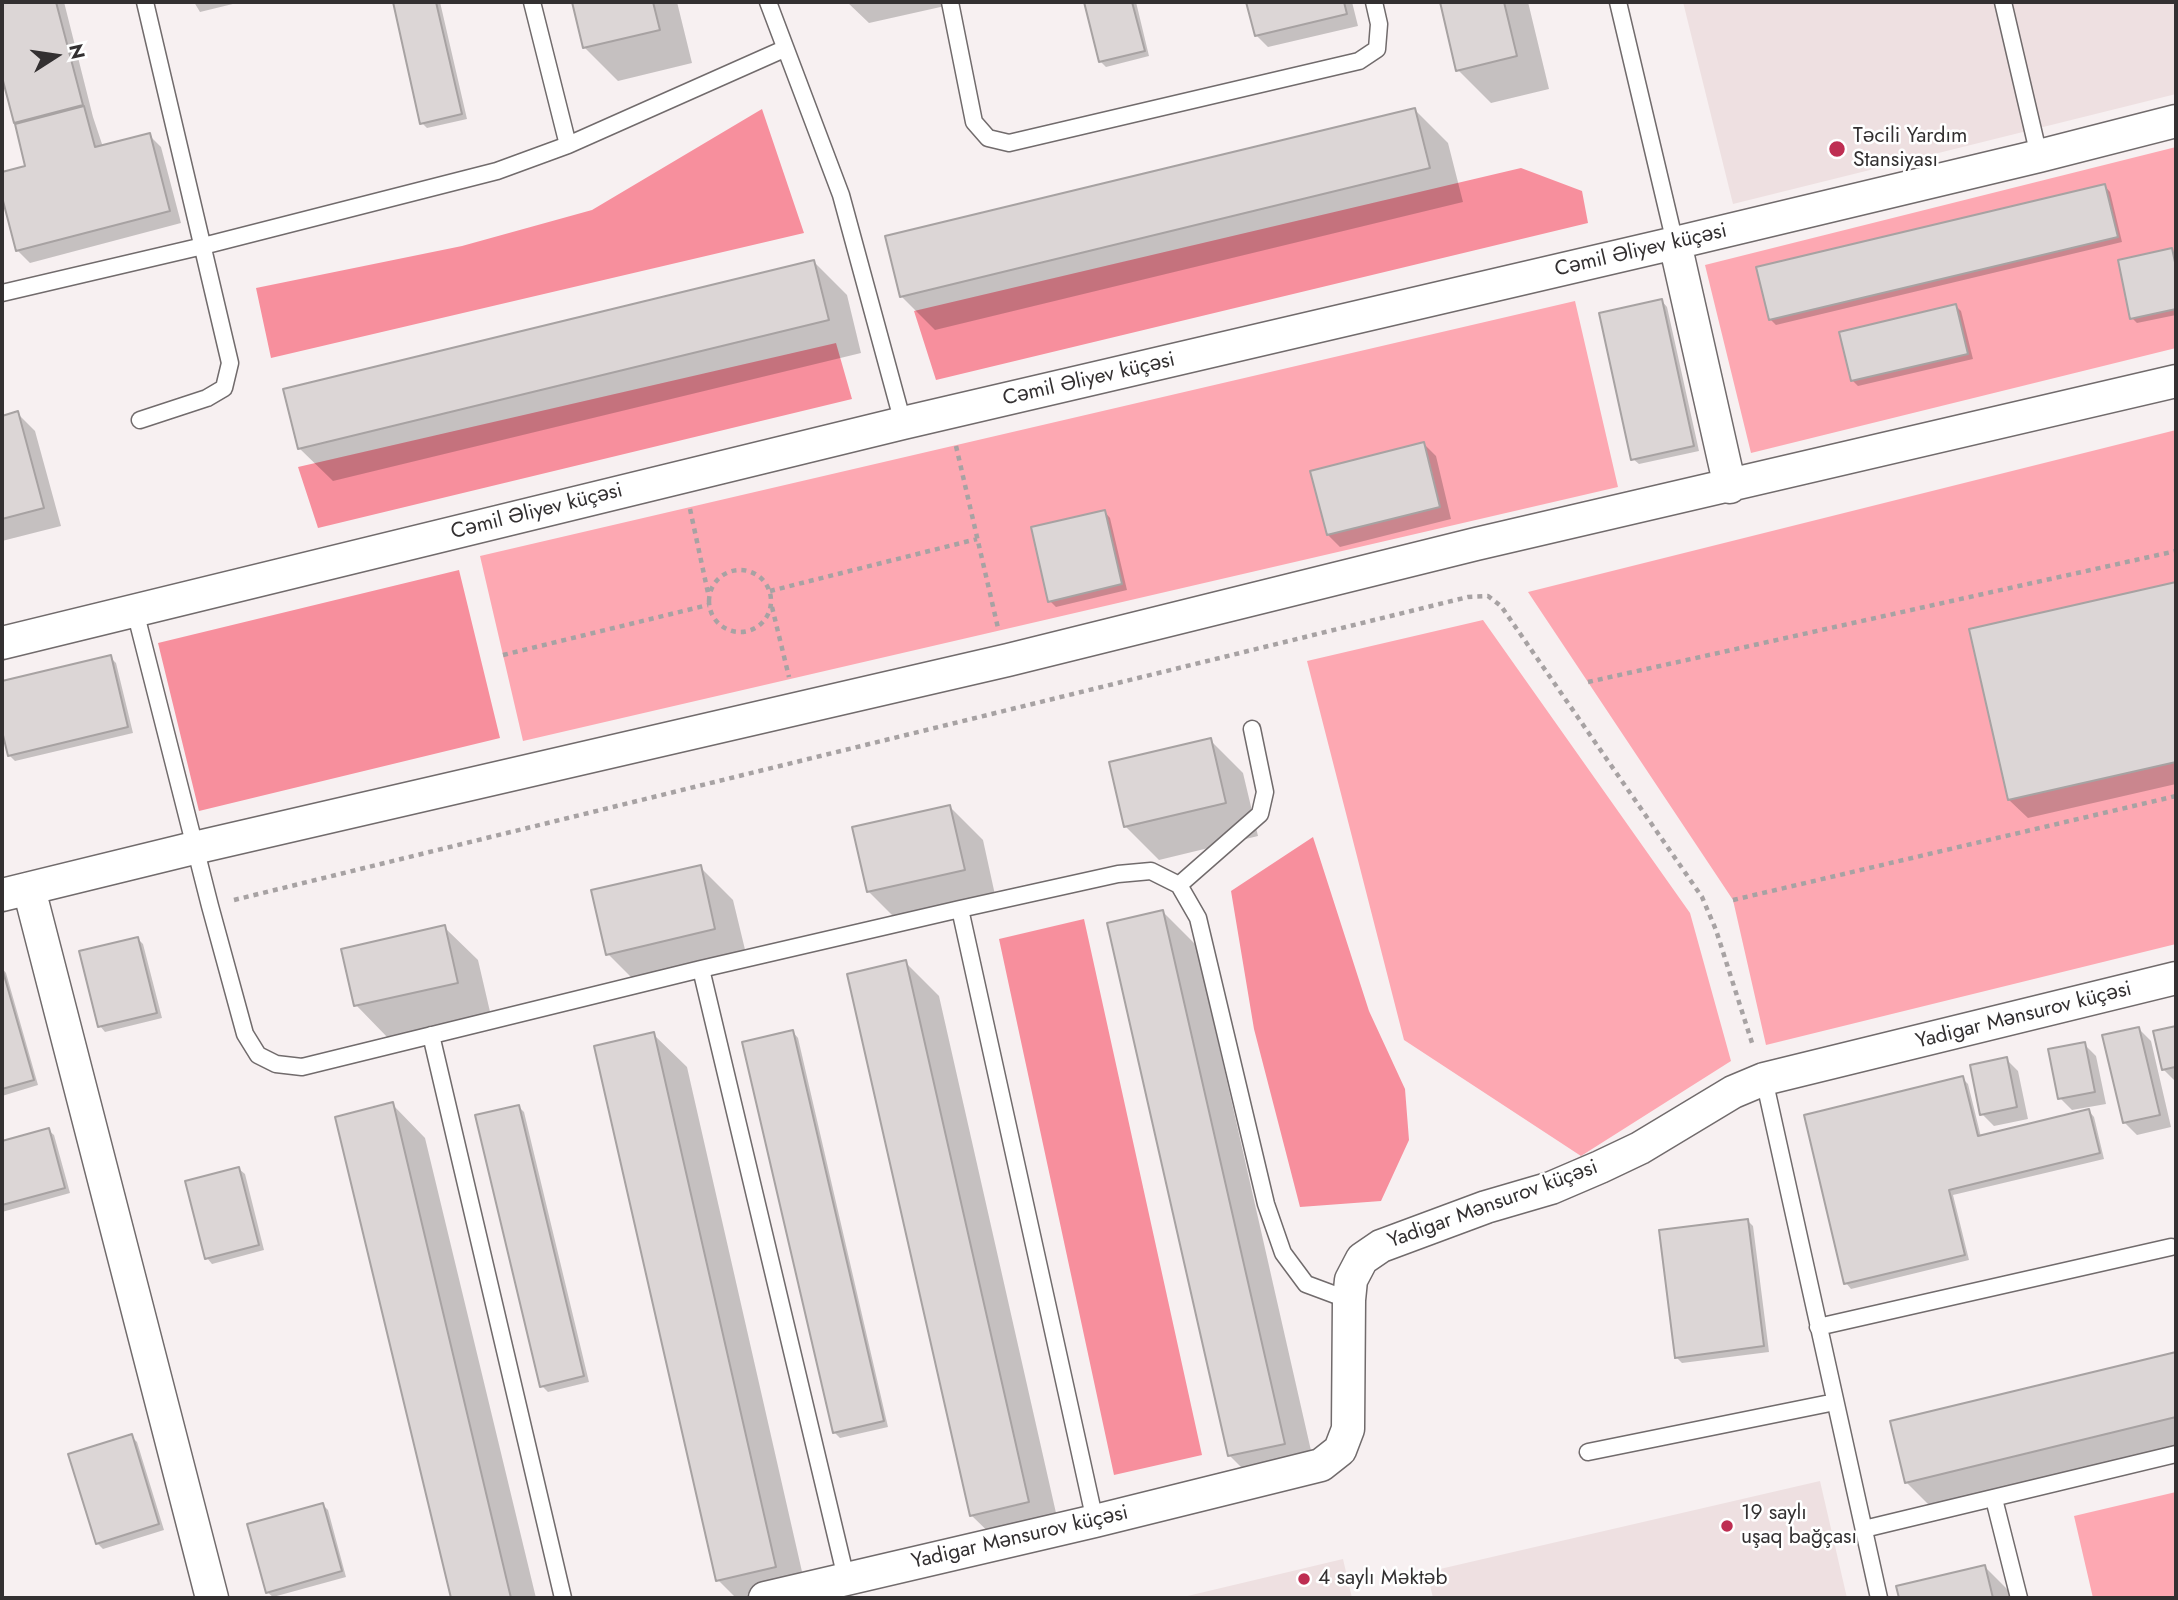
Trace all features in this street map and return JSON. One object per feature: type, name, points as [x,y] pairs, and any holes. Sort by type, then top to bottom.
[{"type":"street","name":"Cəmil Əliyev küçəsi","points":[[2,643],[903,423],[1675,243],[2176,121]]},
{"type":"street","points":[[1675,243],[1730,486]]},
{"type":"street","points":[[212,1598],[15,892],[194,848],[1008,660],[1476,544],[2176,381]]},
{"type":"street","name":"Yadigar Mənsurov küçəsi","points":[[765,1598],[1096,1521],[1321,1465],[1340,1450],[1348,1429],[1351,1280],[1362,1259],[1381,1246],[1550,1188],[1600,1167],[1640,1148],[1733,1092],[1764,1079],[2176,978]]},
{"type":"lane","points":[[140,420],[208,398],[224,388],[230,363],[145,2]]},
{"type":"lane","points":[[532,2],[568,145]]},
{"type":"lane","points":[[768,2],[841,195],[903,423]]},
{"type":"lane","points":[[950,2],[974,122],[989,138],[1009,143],[1359,61],[1377,49],[1379,24],[1374,2]]},
{"type":"lane","points":[[1618,2],[1675,243]]},
{"type":"lane","points":[[2003,2],[2039,156]]},
{"type":"lane","points":[[2,293],[203,246],[497,171],[568,145],[785,49]]},
{"type":"lane","points":[[135,611],[210,906],[246,1034],[258,1055],[276,1064],[302,1067],[701,969],[960,909],[1118,874],[1151,871],[1179,885],[1198,918],[1266,1204],[1283,1254],[1306,1284],[1349,1300]]},
{"type":"lane","points":[[1179,885],[1260,814],[1265,792],[1252,729]]},
{"type":"lane","points":[[960,909],[1096,1521]]},
{"type":"lane","points":[[701,969],[846,1578]]},
{"type":"lane","points":[[431,1035],[563,1598]]},
{"type":"lane","points":[[1764,1079],[1879,1598]]},
{"type":"lane","points":[[1818,1327],[2171,1247]]},
{"type":"lane","points":[[1588,1452],[1835,1402]]},
{"type":"lane","points":[[1864,1529],[2176,1454]]},
{"type":"lane","points":[[1994,1499],[2019,1598]]},
{"type":"path","points":[[955,445],[999,631]]},
{"type":"path","points":[[690,507],[709,594]]},
{"type":"path","points":[[770,591],[977,539]]},
{"type":"path","points":[[1588,682],[2176,551]]},
{"type":"path","points":[[771,603],[769,614],[762,624],[741,633],[719,626],[708,606],[713,583],[733,570],[744,570],[764,581],[770,591],[789,680]]},
{"type":"path","points":[[210,906],[1468,597],[1488,596],[1501,606],[1702,897],[1716,930],[1764,1079]]},
{"type":"path","points":[[503,655],[708,606]]},
{"type":"path","points":[[1733,900],[2176,796]]},
{"type":"shaded area","name":"Təcili Yardım Stansiyası","points":[[1683,2],[2176,2],[2176,94],[1733,204]]},
{"type":"shaded area","points":[[762,109],[804,233],[271,358],[256,288],[462,246],[592,210]]},
{"type":"shaded area","points":[[2176,147],[2176,348],[1751,453],[1705,265]]},
{"type":"shaded area","points":[[1521,168],[1582,191],[1588,223],[936,380],[914,311]]},
{"type":"shaded area","points":[[1575,301],[1618,487],[523,741],[480,556]]},
{"type":"shaded area","points":[[836,343],[852,399],[318,528],[298,467]]},
{"type":"shaded area","points":[[2176,430],[2176,944],[1766,1045],[1733,900],[1528,592]]},
{"type":"shaded area","points":[[459,570],[500,738],[199,811],[158,643]]},
{"type":"shaded area","points":[[1483,620],[1690,913],[1731,1061],[1581,1156],[1404,1040],[1307,661]]},
{"type":"shaded area","points":[[1313,837],[1369,1011],[1405,1089],[1409,1140],[1381,1201],[1300,1207],[1254,1029],[1231,891]]},
{"type":"shaded area","points":[[1084,919],[1202,1455],[1114,1475],[999,939]]},
{"type":"shaded area","name":"19 saylı uşaq bağçası","points":[[1820,1481],[1847,1598],[1433,1598],[1427,1572]]},
{"type":"shaded area","points":[[2176,1492],[2176,1598],[2093,1598],[2074,1516]]},
{"type":"shaded area","name":"4 saylı Məktəb","points":[[1343,1559],[1352,1598],[1179,1598]]},
{"type":"building","points":[[2,2],[56,2],[83,105],[14,123],[2,77]]},
{"type":"building","points":[[393,2],[436,2],[462,114],[420,124]]},
{"type":"building","points":[[572,2],[653,2],[660,30],[583,48]]},
{"type":"building","points":[[1084,2],[1132,2],[1145,51],[1099,62]]},
{"type":"building","points":[[1246,2],[1344,2],[1347,14],[1255,36]]},
{"type":"building","points":[[1440,2],[1504,2],[1517,56],[1456,71]]},
{"type":"building","points":[[84,106],[95,147],[150,133],[170,211],[16,251],[2,197],[2,172],[25,166],[15,124]]},
{"type":"building","points":[[1415,108],[1430,168],[900,297],[885,236]]},
{"type":"building","points":[[2105,184],[2118,237],[1769,320],[1756,267]]},
{"type":"building","points":[[2172,248],[2176,267],[2176,309],[2130,319],[2118,260]]},
{"type":"building","points":[[814,260],[829,320],[298,449],[283,389]]},
{"type":"building","points":[[1662,299],[1694,446],[1631,460],[1599,313]]},
{"type":"building","points":[[1956,304],[1968,354],[1851,381],[1839,332]]},
{"type":"building","points":[[18,411],[44,508],[2,519],[2,416]]},
{"type":"building","points":[[1424,442],[1440,507],[1327,535],[1310,471]]},
{"type":"building","points":[[1105,510],[1122,584],[1048,602],[1031,527]]},
{"type":"building","points":[[2176,582],[2176,762],[2008,800],[1969,629]]},
{"type":"building","points":[[111,655],[128,727],[8,756],[2,731],[2,681]]},
{"type":"building","points":[[1211,738],[1226,803],[1124,827],[1109,762]]},
{"type":"building","points":[[950,805],[965,870],[867,892],[852,827]]},
{"type":"building","points":[[701,865],[715,929],[606,955],[591,890]]},
{"type":"building","points":[[1163,910],[1285,1444],[1228,1456],[1107,923]]},
{"type":"building","points":[[445,925],[458,983],[354,1006],[341,949]]},
{"type":"building","points":[[138,937],[157,1013],[98,1027],[79,951]]},
{"type":"building","points":[[906,960],[1029,1502],[970,1516],[847,974]]},
{"type":"building","points":[[2,968],[34,1080],[2,1089]]},
{"type":"building","points":[[2176,1026],[2176,1073],[2175,1067],[2162,1070],[2153,1031]]},
{"type":"building","points":[[2139,1027],[2160,1115],[2123,1123],[2102,1035]]},
{"type":"building","points":[[793,1030],[884,1421],[833,1433],[742,1042]]},
{"type":"building","points":[[654,1032],[776,1567],[716,1581],[594,1046]]},
{"type":"building","points":[[2085,1042],[2095,1092],[2058,1099],[2048,1049]]},
{"type":"building","points":[[2007,1057],[2017,1107],[1980,1115],[1970,1065]]},
{"type":"building","points":[[1963,1076],[1978,1136],[2089,1109],[2100,1153],[1949,1190],[1965,1255],[1844,1284],[1804,1115]]},
{"type":"building","points":[[393,1102],[511,1598],[451,1598],[335,1117]]},
{"type":"building","points":[[519,1105],[584,1376],[540,1387],[475,1115]]},
{"type":"building","points":[[49,1128],[65,1188],[2,1205],[2,1141]]},
{"type":"building","points":[[239,1167],[259,1245],[205,1259],[185,1181]]},
{"type":"building","points":[[1748,1219],[1764,1346],[1675,1358],[1659,1230]]},
{"type":"building","points":[[2176,1352],[2176,1417],[1905,1483],[1890,1421]]},
{"type":"building","points":[[132,1434],[159,1524],[96,1544],[68,1454]]},
{"type":"building","points":[[323,1503],[342,1571],[266,1593],[247,1524]]},
{"type":"building","points":[[1985,1565],[1993,1598],[1899,1598],[1896,1586]]},
{"type":"place","name":"Təcili Yardım Stansiyası","points":[[1837,149]]},
{"type":"place","name":"19 saylı uşaq bağçası","points":[[1727,1526]]},
{"type":"place","name":"4 saylı Məktəb","points":[[1304,1579]]}]
